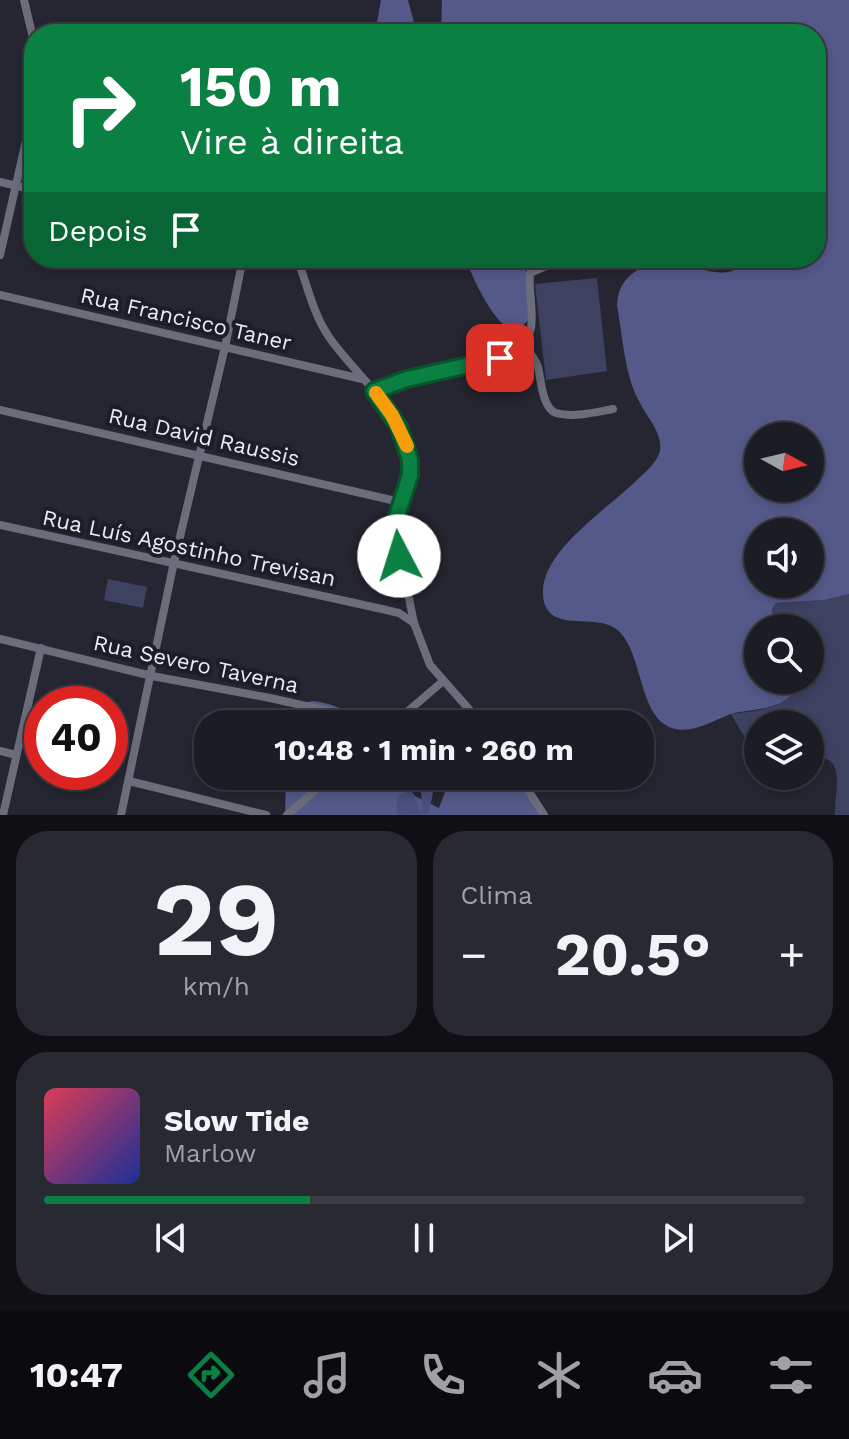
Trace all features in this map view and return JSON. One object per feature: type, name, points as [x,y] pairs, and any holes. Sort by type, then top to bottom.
[{"type":"street","points":[[24,0],[30,24]]},
{"type":"street","points":[[0,255],[24,150]]},
{"type":"street","points":[[0,182],[24,187]]},
{"type":"street","points":[[121,815],[174,562],[241,268]]},
{"type":"street","points":[[301,268],[320,322],[399,427],[409,454],[410,475],[400,502],[395,529],[414,623],[430,665],[469,710]]},
{"type":"street","points":[[374,391],[407,379],[515,353],[530,337],[533,311],[530,273],[541,268]]},
{"type":"street","name":"Rua Francisco Taner","points":[[0,295],[363,379]]},
{"type":"street","points":[[524,346],[537,365],[550,409],[556,413],[613,409]]},
{"type":"street","name":"Rua David Raussis","points":[[0,410],[400,502]]},
{"type":"street","name":"Rua Luís Agostinho Trevisan","points":[[0,525],[391,611],[414,623]]},
{"type":"street","name":"Rua Severo Taverna","points":[[0,639],[152,676],[324,710]]},
{"type":"street","points":[[3,815],[41,648]]},
{"type":"street","points":[[409,710],[442,682]]},
{"type":"street","points":[[0,751],[16,755]]},
{"type":"street","points":[[129,781],[266,815]]},
{"type":"street","points":[[287,815],[316,790]]},
{"type":"street","points":[[528,790],[544,815]]},
{"type":"shaded area","points":[[381,0],[408,0],[414,24],[377,24]]},
{"type":"shaded area","points":[[442,0],[849,0],[849,594],[825,600],[776,603],[772,614],[744,614],[744,694],[792,694],[773,706],[744,710],[685,730],[667,726],[654,713],[624,637],[602,623],[559,618],[545,605],[543,593],[553,561],[565,546],[648,470],[660,451],[657,431],[634,390],[627,367],[617,306],[619,292],[626,280],[642,268],[698,268],[715,272],[738,268],[826,268],[826,24],[441,24]]},
{"type":"shaded area","points":[[469,268],[525,268],[535,298],[535,306],[526,323],[514,332],[506,327],[485,300]]},
{"type":"shaded area","points":[[597,278],[607,371],[546,380],[535,284]]},
{"type":"shaded area","points":[[108,579],[147,587],[143,608],[104,600]]},
{"type":"shaded area","points":[[849,594],[849,815],[835,815],[837,775],[835,767],[824,758],[824,710],[760,710],[781,703],[792,694],[824,694],[824,614],[772,614],[772,609],[776,603],[825,600]]},
{"type":"shaded area","points":[[321,702],[343,710],[294,710],[303,704]]},
{"type":"shaded area","points":[[744,713],[744,735],[742,733],[731,714]]},
{"type":"shaded area","points":[[286,790],[408,790],[439,808],[446,790],[531,790],[546,815],[285,815]]},
{"type":"shaded area","points":[[409,790],[414,794],[419,811],[423,810],[421,790],[433,790],[429,813],[398,815],[398,796]]},
{"type":"slow traffic","points":[[376,393],[392,415],[407,446]]},
{"type":"route","points":[[399,556],[395,522],[410,475],[410,460],[399,427],[374,391],[407,379],[500,358]]}]
